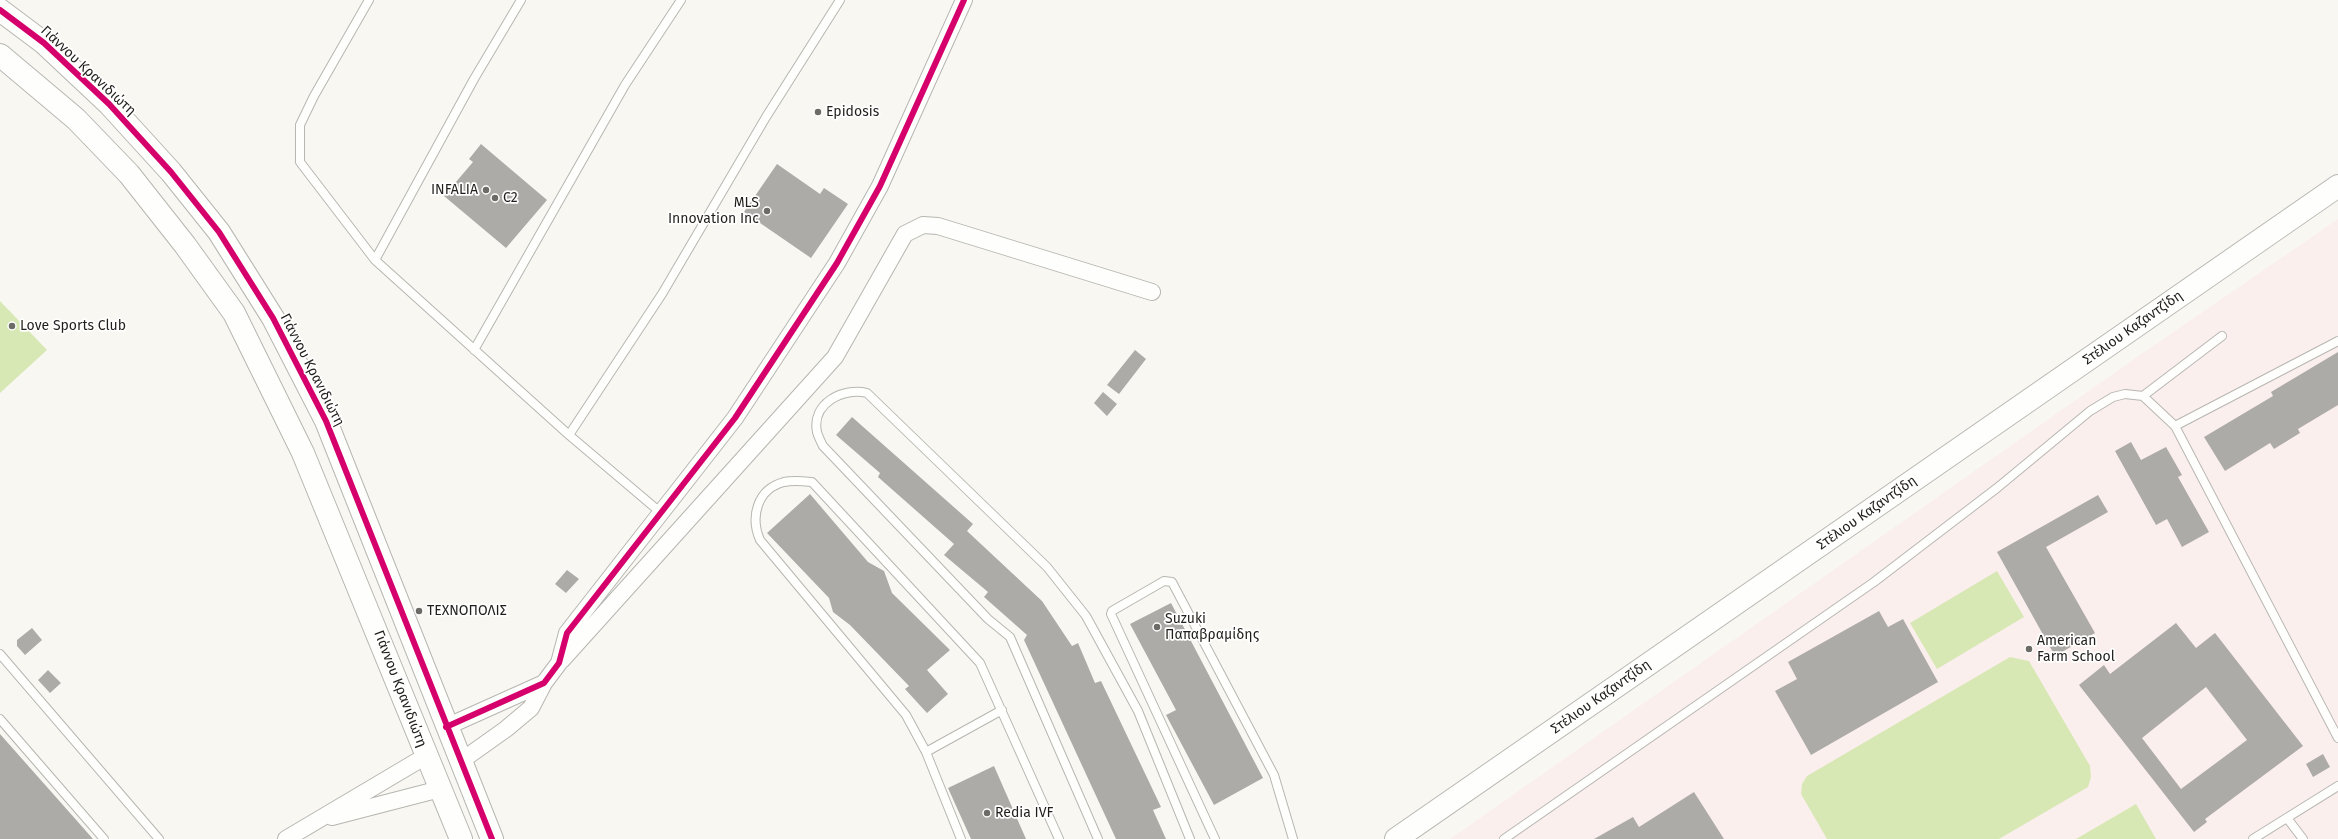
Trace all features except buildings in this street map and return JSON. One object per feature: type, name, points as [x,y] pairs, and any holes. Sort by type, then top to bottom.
[{"type":"street","points":[[559,663],[567,633],[660,512],[735,418],[837,264],[880,186],[964,0]]},
{"type":"street","name":"Γιάννου Κρανιδιώτη","points":[[0,10],[44,43],[109,104],[171,172],[219,232],[265,305],[296,361],[326,421],[446,727],[492,839]]},
{"type":"street","name":"Γιάννου Κρανιδιώτη","points":[[0,55],[76,118],[129,174],[185,245],[234,313],[304,453],[461,839]]},
{"type":"street","name":"Στέλιου Καζαντζίδη","points":[[1396,839],[2338,186]]},
{"type":"street","points":[[461,761],[506,729],[531,708],[544,683],[559,663],[835,357],[905,234],[922,225],[938,226],[1152,292]]},
{"type":"street","points":[[446,727],[544,683]]},
{"type":"street","points":[[286,839],[426,756]]},
{"type":"street","points":[[313,822],[440,789]]},
{"type":"lane","points":[[370,0],[314,96],[300,125],[298,145],[300,162],[375,260],[569,435],[660,512]]},
{"type":"lane","points":[[375,260],[474,79],[521,0]]},
{"type":"lane","points":[[474,350],[625,85],[681,0]]},
{"type":"lane","points":[[569,435],[662,294],[766,117],[840,0]]},
{"type":"lane","points":[[2143,396],[2222,336]]},
{"type":"lane","points":[[2174,426],[2338,341]]},
{"type":"lane","points":[[1098,839],[1010,637],[988,619],[823,446],[817,431],[817,421],[825,404],[832,398],[849,391],[867,393],[1047,568],[1086,616],[1138,711],[1190,839]]},
{"type":"lane","points":[[1504,839],[1874,582],[1997,488],[2090,412],[2113,397],[2125,394],[2143,396],[2174,426],[2338,738]]},
{"type":"lane","points":[[961,839],[926,752],[906,715],[760,540],[754,523],[756,510],[761,497],[774,486],[791,481],[812,482],[980,663],[1059,839]]},
{"type":"lane","points":[[1215,839],[1111,614],[1112,611],[1164,581],[1172,582],[1274,775],[1292,839]]},
{"type":"lane","points":[[0,654],[159,839]]},
{"type":"lane","points":[[926,752],[1002,710]]},
{"type":"lane","points":[[0,719],[104,839]]},
{"type":"lane","points":[[2253,839],[2338,786]]},
{"type":"lane","points":[[2287,818],[2303,839]]},
{"type":"shaded area","name":"American Farm School","points":[[2338,219],[2338,839],[1450,839],[2140,355]]},
{"type":"green space","name":"Love Sports Club","points":[[0,301],[47,350],[0,393]]},
{"type":"green space","points":[[1997,571],[2024,617],[1937,669],[1910,623]]},
{"type":"green space","points":[[2010,657],[2029,661],[2090,766],[2091,777],[2088,787],[1999,839],[1827,839],[1801,794],[1802,784],[1807,776]]},
{"type":"green space","points":[[2136,804],[2156,839],[2076,839]]},
{"type":"cycle path","points":[[446,727],[544,683],[559,663],[567,633],[735,418],[837,263],[880,186],[964,0]]},
{"type":"cycle path","points":[[0,10],[44,43],[109,104],[171,172],[219,232],[273,318],[326,421],[492,839]]},
{"type":"place","name":"Epidosis","points":[[818,112]]},
{"type":"place","name":"INFALIA","points":[[486,190]]},
{"type":"place","name":"C2","points":[[495,198]]},
{"type":"place","name":"MLS Innovation Inc","points":[[767,211]]},
{"type":"place","name":"Love Sports Club","points":[[12,326]]},
{"type":"place","name":"ΤΕΧΝΟΠΟΛΙΣ","points":[[419,611]]},
{"type":"place","name":"Suzuki Παπαβραμίδης","points":[[1157,627]]},
{"type":"place","name":"American Farm School","points":[[2029,649]]},
{"type":"place","name":"Redia IVF","points":[[987,813]]}]
